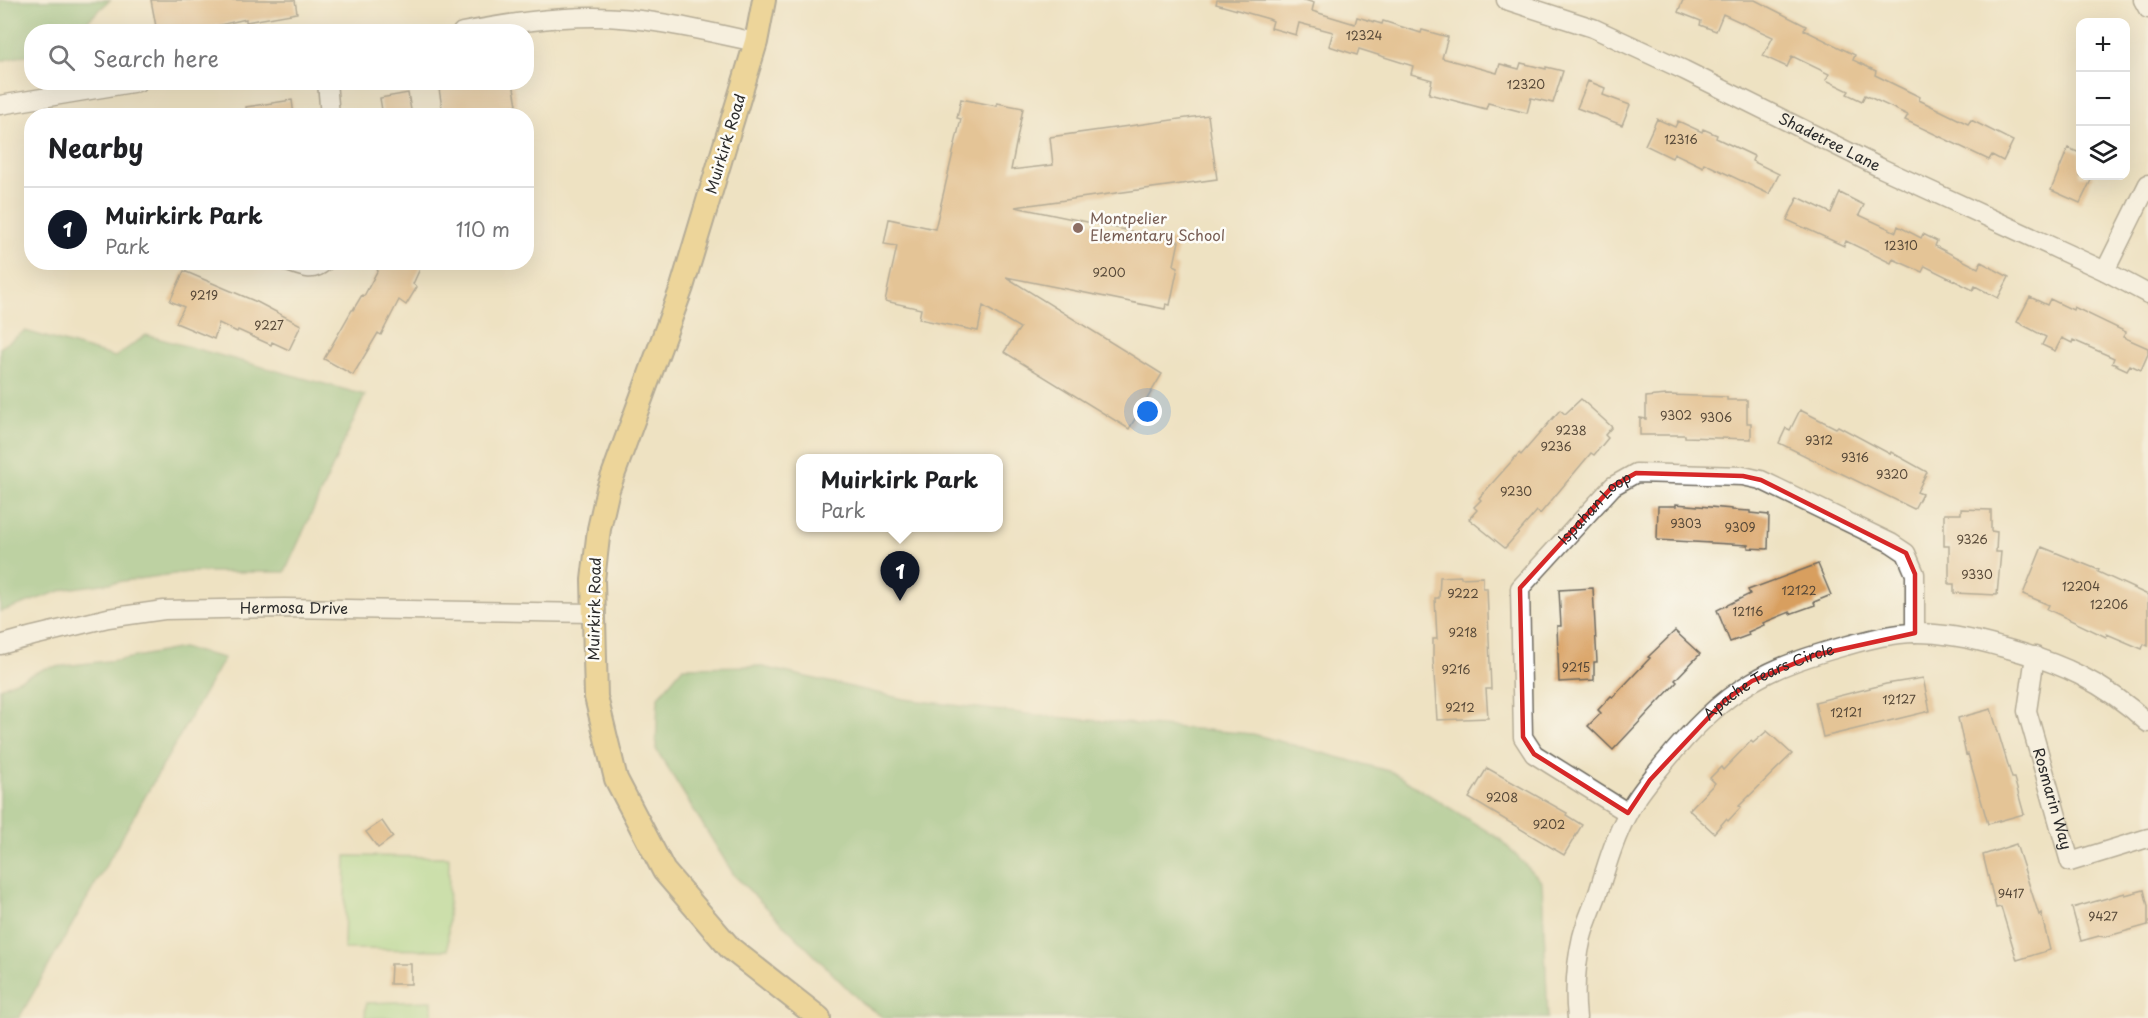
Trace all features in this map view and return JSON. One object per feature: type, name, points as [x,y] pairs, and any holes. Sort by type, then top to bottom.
[{"type":"main road","name":"Muirkirk Road","points":[[764,0],[756,42],[682,287],[608,489],[595,557],[592,613],[596,697],[616,779],[664,871],[730,948],[819,1018]]},
{"type":"street","name":"Shadetree Lane","points":[[1506,0],[1593,28],[1684,70],[1881,168],[2105,271],[2148,294]]},
{"type":"street","points":[[2143,0],[2148,9]]},
{"type":"street","points":[[509,24],[595,17],[667,24],[756,42]]},
{"type":"street","points":[[0,105],[90,90]]},
{"type":"street","points":[[328,90],[329,108]]},
{"type":"street","points":[[2105,271],[2148,184]]},
{"type":"street","name":"Ispahan Loop","points":[[1628,813],[1534,754],[1523,737],[1520,588],[1613,486],[1636,473],[1743,476],[1761,480],[1891,543],[1906,553],[1915,574],[1915,633]]},
{"type":"street","name":"Hermosa Drive","points":[[0,645],[108,618],[164,610],[284,608],[592,613]]},
{"type":"street","name":"Apache Tears Circle","points":[[1576,1018],[1577,968],[1582,935],[1609,858],[1628,813],[1650,780],[1676,749],[1724,701],[1752,681],[1815,655],[1891,635],[1915,633],[1949,635],[2056,663],[2087,678],[2125,702],[2148,723]]},
{"type":"street","name":"Rosmarin Way","points":[[2035,656],[2027,711],[2070,862],[2148,838]]},
{"type":"highlighted area","points":[[1636,473],[1743,476],[1761,480],[1906,553],[1915,574],[1915,633],[1815,655],[1752,681],[1724,701],[1650,780],[1628,813],[1534,754],[1523,737],[1520,588],[1613,486]]},
{"type":"green space","points":[[0,0],[110,0],[84,24],[24,24],[24,56],[0,61]]},
{"type":"green space","points":[[25,331],[115,357],[146,335],[365,395],[285,572],[189,572],[66,589],[0,612],[0,348]]},
{"type":"green space","points":[[182,648],[224,658],[19,1018],[0,1018],[0,688],[46,668],[125,659]]},
{"type":"green space","points":[[758,666],[904,699],[1043,716],[1253,734],[1392,772],[1500,839],[1542,882],[1548,1018],[884,1018],[862,1003],[734,875],[656,749],[658,697],[683,667]]},
{"type":"green space","points":[[346,856],[449,857],[448,950],[344,949]]},
{"type":"green space","points":[[432,1001],[432,1018],[365,1018],[366,1003]]},
{"type":"building","points":[[151,0],[295,0],[297,13],[224,24],[156,24]]},
{"type":"building","points":[[1217,0],[1305,0],[1314,3],[1312,11],[1355,24],[1357,17],[1382,24],[1383,21],[1421,33],[1422,30],[1448,37],[1442,58],[1497,73],[1500,64],[1519,69],[1521,63],[1563,71],[1553,103],[1531,98],[1527,113],[1488,103],[1486,109],[1429,94],[1432,80],[1411,74],[1413,66],[1359,49],[1357,55],[1329,46],[1333,32],[1299,23],[1296,35],[1271,28],[1273,21],[1269,19],[1216,4]]},
{"type":"building","points":[[1683,0],[1755,0],[1806,26],[1804,30],[1855,55],[1853,60],[1876,71],[1875,75],[1920,97],[1919,100],[1968,124],[1971,120],[2013,141],[2003,161],[1992,155],[1989,160],[1905,120],[1908,115],[1865,95],[1862,101],[1847,94],[1849,91],[1826,80],[1829,74],[1792,56],[1787,67],[1763,56],[1773,37],[1723,14],[1716,31],[1700,25],[1701,21],[1678,12]]},
{"type":"building","points":[[1588,81],[1605,88],[1603,95],[1630,105],[1622,125],[1577,108]]},
{"type":"building","points":[[439,90],[514,90],[517,105],[498,108],[497,106],[442,108]]},
{"type":"building","points":[[408,93],[411,108],[382,108],[380,98]]},
{"type":"building","points":[[961,99],[1023,108],[1011,170],[1053,165],[1050,137],[1208,115],[1217,179],[1015,207],[1179,241],[1174,265],[1178,267],[1170,305],[1166,304],[1165,309],[1006,277],[1162,374],[1129,429],[1004,352],[1020,328],[983,306],[978,331],[919,319],[921,309],[885,301],[897,246],[884,244],[889,219],[935,229],[961,119],[957,118]]},
{"type":"building","points":[[292,100],[293,108],[246,108]]},
{"type":"building","points":[[1657,119],[1675,127],[1678,121],[1702,132],[1703,129],[1717,135],[1716,138],[1754,156],[1752,161],[1779,174],[1769,194],[1704,163],[1703,167],[1674,153],[1672,158],[1645,145]]},
{"type":"building","points":[[2068,148],[2076,151],[2076,180],[2091,180],[2080,203],[2051,190]]},
{"type":"building","points":[[1840,193],[1864,205],[1859,215],[1896,232],[1898,226],[1921,238],[1923,234],[1937,241],[1935,246],[1978,268],[1981,262],[2009,277],[1998,298],[1975,286],[1973,290],[1925,266],[1922,272],[1893,259],[1891,263],[1846,241],[1844,246],[1787,220],[1798,197],[1831,213]]},
{"type":"building","points":[[378,270],[419,270],[413,284],[417,287],[406,305],[399,300],[381,335],[378,333],[353,375],[324,359],[352,310],[362,295],[364,296]]},
{"type":"building","points":[[184,271],[257,302],[301,325],[289,350],[272,342],[271,345],[238,330],[237,332],[219,323],[214,339],[176,323],[184,307],[170,301]]},
{"type":"building","points":[[2030,297],[2047,305],[2050,299],[2073,310],[2074,307],[2126,332],[2123,337],[2148,348],[2148,354],[2141,370],[2130,365],[2127,370],[2112,363],[2114,358],[2073,340],[2072,343],[2062,338],[2055,351],[2042,345],[2046,337],[2017,322]]},
{"type":"building","points":[[1667,395],[1747,400],[1747,423],[1751,423],[1751,439],[1640,435],[1640,418],[1646,419],[1646,397]]},
{"type":"building","points":[[1581,399],[1612,427],[1605,435],[1608,438],[1594,455],[1591,453],[1540,514],[1537,511],[1505,548],[1469,519],[1477,510],[1474,507],[1481,500],[1479,498],[1560,410],[1565,414]]},
{"type":"building","points":[[1800,410],[1836,428],[1838,426],[1927,472],[1917,492],[1922,494],[1914,509],[1779,443],[1786,428],[1790,430]]},
{"type":"building","points":[[1676,504],[1769,515],[1768,549],[1748,548],[1748,545],[1657,540],[1658,506],[1676,506]]},
{"type":"building","points":[[1961,509],[1991,510],[1991,531],[1997,532],[1996,552],[2001,552],[1997,595],[1954,593],[1954,584],[1949,584],[1949,546],[1944,546],[1944,514],[1961,514]]},
{"type":"building","points":[[2042,547],[2099,570],[2098,572],[2148,595],[2148,646],[2144,644],[2142,649],[2107,634],[2106,637],[2047,609],[2049,605],[2023,594]]},
{"type":"building","points":[[1818,564],[1831,595],[1814,602],[1815,605],[1763,623],[1764,625],[1748,632],[1749,635],[1730,642],[1717,610],[1750,594],[1748,590]]},
{"type":"building","points":[[1461,576],[1461,578],[1483,577],[1483,588],[1487,588],[1491,689],[1486,689],[1488,718],[1437,720],[1433,659],[1433,639],[1437,639],[1435,598],[1439,598],[1440,577]]},
{"type":"building","points":[[1593,588],[1597,662],[1594,662],[1594,680],[1559,682],[1557,626],[1561,626],[1559,590]]},
{"type":"building","points":[[1675,631],[1700,654],[1613,750],[1588,726],[1601,713],[1598,710]]},
{"type":"building","points":[[1923,678],[1930,711],[1823,737],[1815,702],[1886,684]]},
{"type":"building","points":[[1991,709],[2024,814],[1988,824],[1968,754],[1966,755],[1958,718]]},
{"type":"building","points":[[1767,731],[1792,754],[1714,833],[1689,810],[1715,783],[1710,778],[1721,767],[1723,770],[1751,741],[1753,743]]},
{"type":"building","points":[[1487,768],[1567,813],[1566,815],[1582,825],[1564,855],[1469,798]]},
{"type":"building","points":[[382,821],[393,837],[378,848],[366,832]]},
{"type":"building","points":[[2016,844],[2039,915],[2041,913],[2050,950],[2017,960],[2001,907],[1996,908],[1983,855]]},
{"type":"building","points":[[2144,890],[2148,906],[2148,925],[2081,941],[2072,908]]},
{"type":"building","points":[[391,964],[411,964],[411,984],[390,984]]},
{"type":"place","name":"Montpelier Elementary School","points":[[1078,228]]},
{"type":"place","name":"Muirkirk Park","points":[[900,601]]}]
